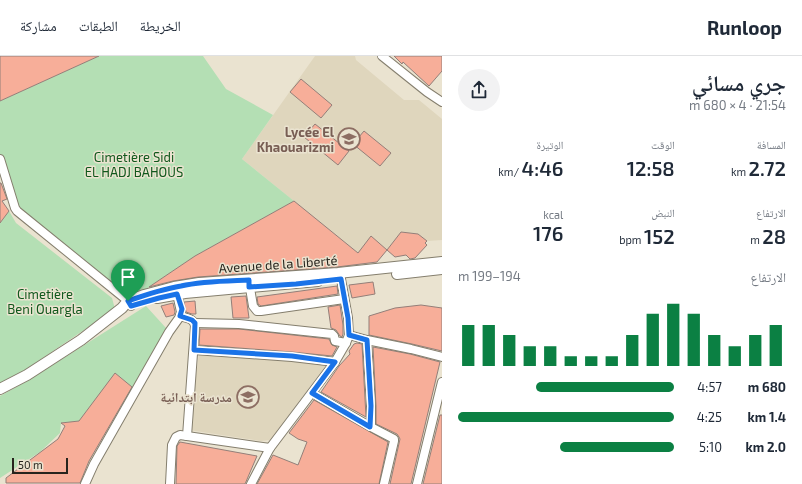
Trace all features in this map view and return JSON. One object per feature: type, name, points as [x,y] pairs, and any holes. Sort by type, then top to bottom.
[{"type":"street","points":[[382,56],[442,102]]},
{"type":"street","points":[[0,160],[17,211],[127,305]]},
{"type":"street","name":"Avenue de la Liberté","points":[[127,305],[177,294],[249,283],[442,262]]},
{"type":"street","name":"Avenue de la Liberté","points":[[0,389],[27,375],[81,340],[127,305],[144,295],[182,285],[249,283],[296,284],[442,269]]},
{"type":"street","points":[[250,484],[270,448],[335,362],[346,343],[349,335],[341,279]]},
{"type":"street","points":[[249,283],[253,306],[257,311],[344,299]]},
{"type":"street","points":[[85,484],[94,464],[169,332],[180,316],[182,309],[177,294]]},
{"type":"street","points":[[180,316],[192,320],[195,323],[239,324],[332,334],[335,341],[346,343]]},
{"type":"street","points":[[187,436],[195,323]]},
{"type":"street","points":[[349,335],[442,357]]},
{"type":"street","points":[[367,340],[371,406],[370,427]]},
{"type":"street","points":[[194,350],[292,356],[335,362]]},
{"type":"street","points":[[417,484],[442,382]]},
{"type":"street","points":[[312,393],[394,440],[384,484]]},
{"type":"street","points":[[170,484],[172,445],[176,437],[180,435],[270,448]]},
{"type":"shaded area","name":"Lycée El Khaouarizmi","points":[[315,56],[355,56],[356,60],[404,100],[419,100],[442,119],[442,240],[427,241],[418,234],[401,232],[387,250],[358,253],[242,159]]},
{"type":"shaded area","name":"مدرسة ابتدائية","points":[[199,353],[328,363],[270,440],[261,441],[189,430]]},
{"type":"green space","name":"Cimetière Sidi EL HADJ BAHOUS","points":[[99,56],[203,56],[226,89],[273,115],[242,159],[294,201],[195,256],[140,293],[125,295],[20,212],[0,155],[0,101]]},
{"type":"green space","name":"Cimetière Beni Ouargla","points":[[9,211],[16,223],[112,298],[115,309],[25,370],[0,383],[0,223]]},
{"type":"green space","points":[[146,306],[166,328],[134,389],[115,374],[79,421],[61,423],[60,433],[40,452],[0,478],[0,396],[29,380]]},
{"type":"building","points":[[0,56],[99,56],[0,101]]},
{"type":"building","points":[[394,56],[442,56],[442,71],[429,86],[403,62],[402,64]]},
{"type":"building","points":[[301,79],[332,105],[321,118],[290,92]]},
{"type":"building","points":[[315,124],[349,151],[338,165],[304,137]]},
{"type":"building","points":[[364,131],[391,153],[380,166],[353,144]]},
{"type":"building","points":[[0,183],[7,199],[2,201],[9,211],[0,223]]},
{"type":"building","points":[[294,201],[358,253],[371,236],[387,250],[377,262],[337,267],[198,277],[149,287],[195,256]]},
{"type":"building","points":[[401,232],[418,234],[427,241],[425,243],[427,245],[415,258],[410,259],[406,255],[395,257],[387,250]]},
{"type":"building","points":[[373,282],[375,294],[352,298],[349,285]]},
{"type":"building","points":[[337,286],[338,294],[261,306],[258,304],[257,297]]},
{"type":"building","points":[[246,296],[249,318],[233,318],[231,297]]},
{"type":"building","points":[[195,301],[196,314],[186,312],[184,302]]},
{"type":"building","points":[[173,303],[175,312],[174,315],[166,317],[161,306]]},
{"type":"building","points":[[340,305],[343,325],[342,337],[336,330],[331,328],[328,307]]},
{"type":"building","points":[[421,305],[442,308],[442,351],[369,335],[369,316],[395,308]]},
{"type":"building","points":[[200,329],[239,329],[329,339],[332,345],[337,347],[332,356],[199,345]]},
{"type":"building","points":[[354,344],[362,344],[366,417],[321,392],[339,366],[350,354],[349,351]]},
{"type":"building","points":[[373,347],[410,354],[440,362],[411,484],[390,484],[400,439],[397,434],[376,424]]},
{"type":"building","points":[[115,373],[132,387],[89,461],[80,483],[6,483],[6,478],[58,439],[65,426],[61,423],[79,421]]},
{"type":"building","points":[[314,400],[388,442],[379,484],[257,484],[273,455],[298,465],[307,442],[298,439],[289,433]]},
{"type":"building","points":[[440,415],[442,415],[442,484],[423,484]]},
{"type":"building","points":[[180,442],[257,456],[245,484],[176,484],[177,446]]},
{"type":"place","name":"Lycée El Khaouarizmi","points":[[349,139]]},
{"type":"place","name":"مدرسة ابتدائية","points":[[248,397]]},
{"type":"route","points":[[341,279],[348,318],[349,335],[367,340],[371,406],[370,427],[312,393],[335,362],[292,356],[194,350],[195,323],[192,320],[180,316],[182,309],[177,294],[131,306],[128,301],[174,287],[199,283],[249,280],[249,287],[341,279]]}]
